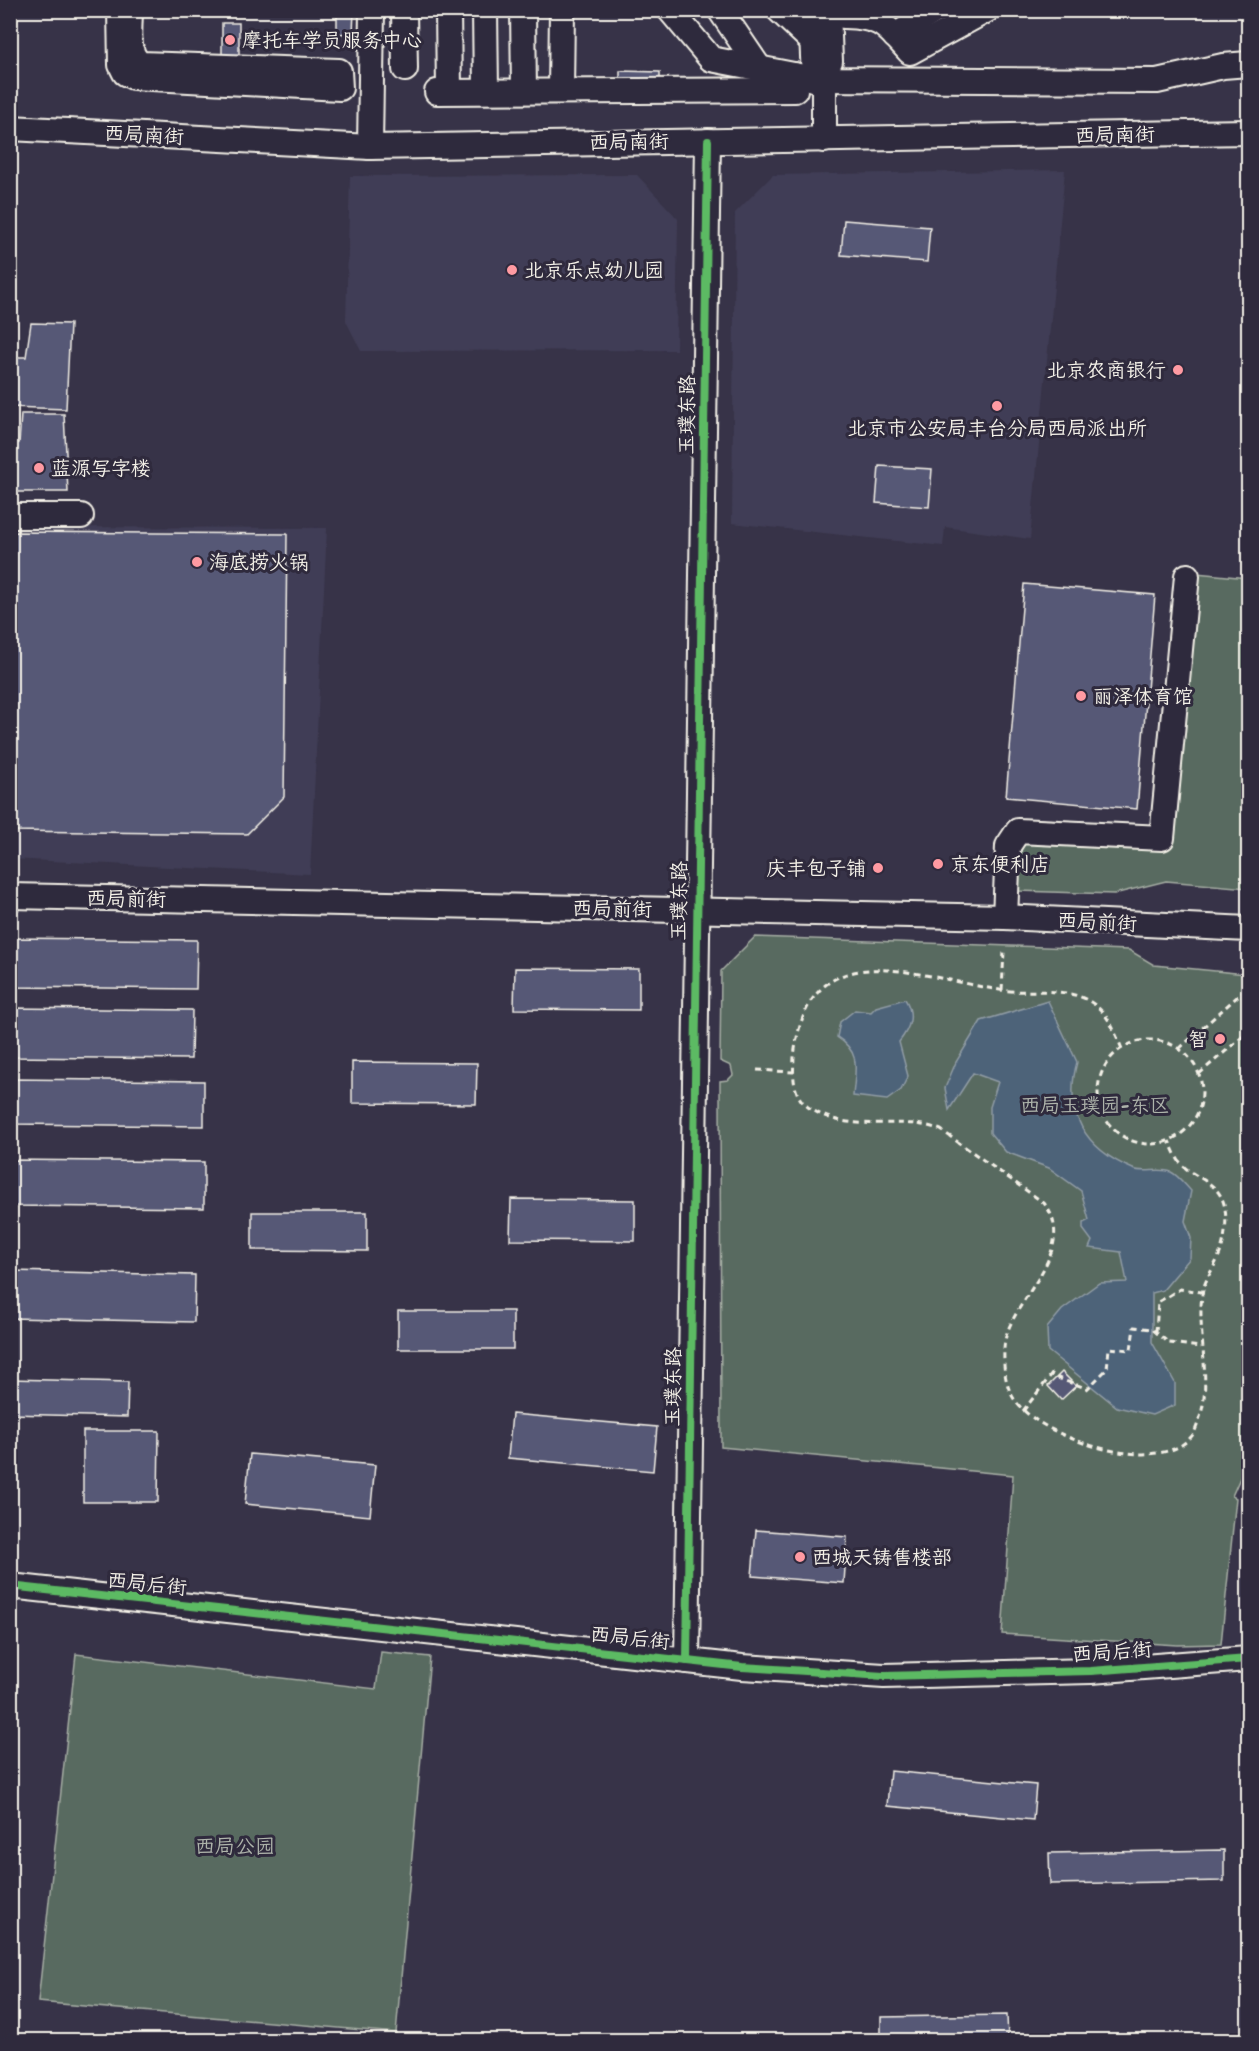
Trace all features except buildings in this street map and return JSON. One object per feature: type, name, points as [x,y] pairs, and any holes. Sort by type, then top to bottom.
[{"type":"street","points":[[120,10],[121,65],[125,73],[133,77],[340,88],[339,71],[141,64],[135,60],[130,50],[130,10]]},
{"type":"street","points":[[370,147],[372,10]]},
{"type":"street","points":[[404,10],[405,69]]},
{"type":"street","points":[[448,10],[443,92],[795,90],[815,78]]},
{"type":"street","points":[[485,10],[486,91]]},
{"type":"street","points":[[523,10],[524,91]]},
{"type":"street","points":[[561,91],[562,10]]},
{"type":"street","points":[[670,10],[711,59],[815,78],[1157,81],[1223,66],[1248,64]]},
{"type":"street","points":[[720,10],[760,69]]},
{"type":"street","points":[[779,10],[832,22],[867,16],[879,21],[902,44]]},
{"type":"street","points":[[811,10],[832,22]]},
{"type":"street","points":[[902,44],[936,10]]},
{"type":"street","points":[[902,44],[987,10]]},
{"type":"street","points":[[824,140],[815,78],[832,22]]},
{"type":"street","points":[[1223,66],[1248,74]]},
{"type":"street","name":"西局南街","points":[[10,128],[370,147],[1248,132]]},
{"type":"street","name":"玉璞东路","points":[[687,1661],[708,141]]},
{"type":"street","points":[[10,516],[81,516]]},
{"type":"street","points":[[1005,917],[1008,846],[1018,831],[1162,838],[1187,576]]},
{"type":"street","name":"西局前街","points":[[10,896],[1005,917],[1248,930]]},
{"type":"street","name":"西局后街","points":[[10,1586],[687,1661],[884,1676],[1091,1671],[1248,1659]]},
{"type":"path","points":[[1002,990],[1004,951]]},
{"type":"path","points":[[1122,1049],[1104,1013],[1085,998],[1059,993],[1002,990],[896,970],[864,969],[840,976],[822,988],[807,1011],[796,1045],[794,1085],[800,1099],[822,1114],[860,1125],[921,1124],[941,1130],[1035,1195],[1049,1209],[1055,1225],[1051,1251],[1011,1322],[1004,1345],[1008,1385],[1023,1411],[1055,1432],[1115,1451],[1153,1453],[1182,1445],[1192,1437],[1201,1416],[1204,1393],[1201,1347],[1202,1292],[1222,1248],[1226,1214],[1224,1203],[1212,1184],[1180,1162],[1169,1141]]},
{"type":"path","points":[[1179,1049],[1242,995],[1248,987]]},
{"type":"path","points":[[1242,995],[1248,1002]]},
{"type":"path","points":[[1199,1074],[1248,1032]]},
{"type":"path","points":[[1145,1040],[1163,1041],[1179,1049],[1191,1060],[1199,1074],[1202,1090],[1200,1107],[1193,1122],[1169,1141],[1151,1144],[1133,1141],[1118,1133],[1106,1120],[1099,1103],[1098,1086],[1103,1069],[1113,1054],[1122,1049],[1145,1040]]},
{"type":"path","points":[[757,1070],[794,1072]]},
{"type":"path","points":[[1156,1332],[1158,1302],[1180,1289],[1202,1292]]},
{"type":"path","points":[[1023,1411],[1052,1374],[1061,1381],[1070,1381],[1087,1389],[1107,1368],[1109,1348],[1131,1350],[1134,1328],[1152,1329],[1169,1343],[1201,1347]]},
{"type":"shaded area","points":[[1065,170],[1030,539],[945,527],[943,546],[732,523],[735,213],[773,175]]},
{"type":"shaded area","name":"北京乐点幼儿园","points":[[637,175],[678,219],[676,350],[361,351],[346,321],[350,176]]},
{"type":"shaded area","points":[[11,527],[327,528],[310,874],[11,859]]},
{"type":"green space","points":[[1196,573],[1248,578],[1248,888],[1166,881],[1114,894],[1018,891],[1021,845],[1026,838],[1168,846]]},
{"type":"green space","name":"西局玉璞园-东区","points":[[755,937],[1129,950],[1154,965],[1248,976],[1248,1460],[1232,1496],[1236,1498],[1221,1644],[1177,1645],[1002,1634],[1013,1475],[721,1447],[720,1081],[728,1080],[733,1075],[731,1066],[720,1061],[721,971]]},
{"type":"green space","name":"西局公园","points":[[381,1652],[430,1657],[396,2033],[38,2002],[76,1654],[376,1689]]},
{"type":"water","points":[[905,999],[910,1010],[910,1021],[899,1042],[908,1076],[901,1090],[887,1100],[853,1096],[854,1056],[845,1043],[837,1037],[840,1022],[855,1010],[871,1012],[876,1007]]},
{"type":"water","points":[[1048,1001],[1077,1062],[1073,1080],[1073,1097],[1076,1113],[1090,1140],[1116,1161],[1133,1169],[1171,1172],[1191,1191],[1185,1221],[1191,1238],[1190,1258],[1163,1290],[1152,1293],[1152,1342],[1175,1383],[1175,1405],[1152,1415],[1117,1407],[1048,1351],[1047,1328],[1062,1310],[1099,1283],[1127,1282],[1121,1252],[1089,1248],[1092,1241],[1083,1229],[1083,1223],[1089,1220],[1081,1191],[1049,1168],[1006,1152],[990,1133],[990,1107],[998,1082],[973,1073],[949,1110],[945,1088],[956,1062],[981,1021]]},
{"type":"cycle path","points":[[687,1661],[708,141]]},
{"type":"cycle path","points":[[10,1586],[742,1667],[884,1676],[1091,1671],[1248,1659]]},
{"type":"place","name":"摩托车学员服务中心","points":[[230,40]]},
{"type":"place","name":"北京乐点幼儿园","points":[[512,270]]},
{"type":"place","name":"北京农商银行","points":[[1178,370]]},
{"type":"place","name":"北京市公安局丰台分局西局派出所","points":[[997,406]]},
{"type":"place","name":"蓝源写字楼","points":[[39,468]]},
{"type":"place","name":"海底捞火锅","points":[[197,562]]},
{"type":"place","name":"丽泽体育馆","points":[[1081,696]]},
{"type":"place","name":"京东便利店","points":[[938,864]]},
{"type":"place","name":"庆丰包子铺","points":[[878,868]]},
{"type":"place","name":"智","points":[[1220,1039]]},
{"type":"place","name":"西城天铸售楼部","points":[[800,1557]]}]
